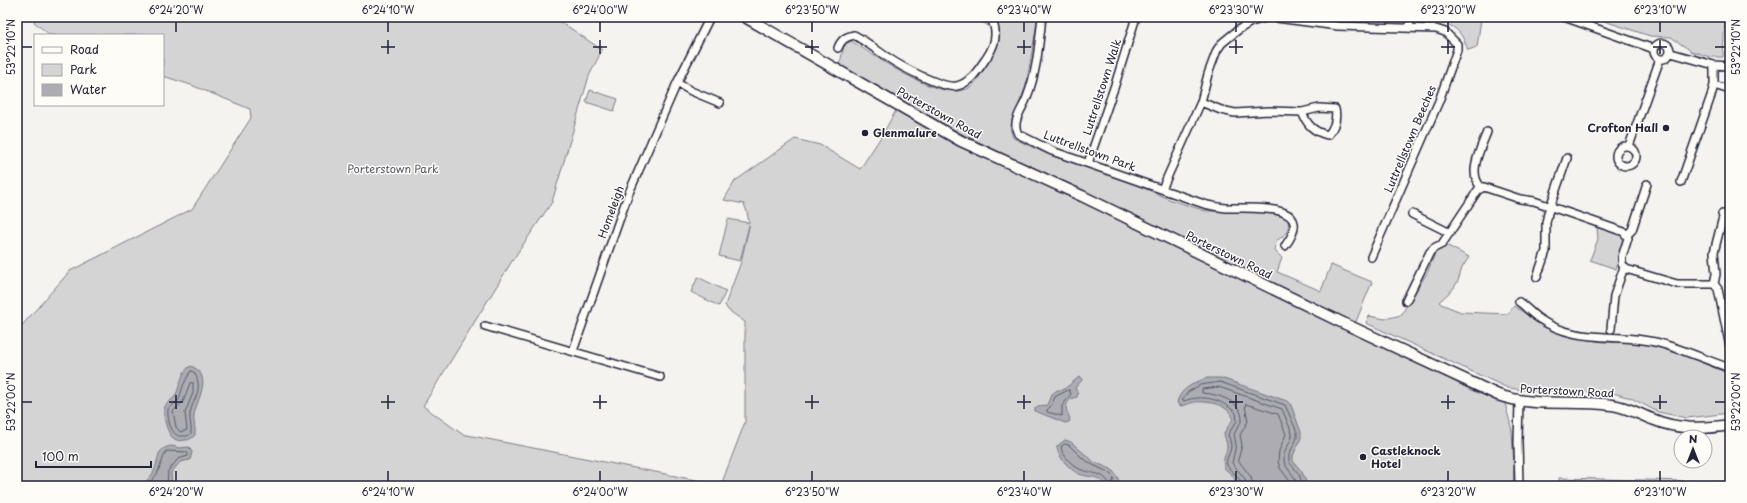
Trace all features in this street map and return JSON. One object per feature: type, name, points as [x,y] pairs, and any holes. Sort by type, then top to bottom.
[{"type":"street","name":"Homeleigh","points":[[573,351],[628,195],[677,83],[710,17]]},
{"type":"street","name":"Porterstown Road","points":[[745,17],[961,141],[1082,196],[1476,386],[1498,395],[1519,401],[1537,403],[1596,403],[1614,405],[1630,409],[1668,425],[1683,428],[1730,425]]},
{"type":"street","points":[[838,48],[840,42],[846,37],[854,35],[866,41],[888,58],[924,77],[944,85],[957,86],[968,80],[990,52],[996,37],[994,24],[990,17]]},
{"type":"street","name":"Luttrellstown Park","points":[[1042,17],[1028,96],[1015,123],[1014,128],[1018,134],[1052,151],[1184,198],[1215,207],[1265,208],[1286,214],[1292,218],[1295,224],[1295,231],[1285,246]]},
{"type":"street","name":"Luttrellstown Walk","points":[[1088,163],[1115,85],[1136,17]]},
{"type":"street","points":[[1162,189],[1201,102],[1208,74],[1217,50],[1238,30],[1255,20],[1269,17],[1338,26],[1410,28],[1410,17]]},
{"type":"street","points":[[1564,17],[1654,48]]},
{"type":"street","name":"Luttrellstown Beeches","points":[[1371,257],[1439,101],[1457,50],[1455,41],[1445,32],[1436,29],[1410,28]]},
{"type":"street","points":[[1654,48],[1660,42],[1666,43],[1670,47],[1671,53]]},
{"type":"street","points":[[1654,48],[1656,56],[1660,59]]},
{"type":"street","points":[[1660,59],[1668,57],[1671,53]]},
{"type":"street","points":[[1671,53],[1714,65],[1730,66]]},
{"type":"street","points":[[1629,146],[1660,59]]},
{"type":"street","points":[[1681,182],[1714,85],[1714,65]]},
{"type":"street","points":[[677,83],[691,91],[720,103]]},
{"type":"street","points":[[1714,85],[1730,90]]},
{"type":"street","points":[[1201,102],[1221,110],[1235,113],[1269,111],[1302,112],[1319,108],[1335,108],[1336,116],[1332,130],[1328,135],[1319,133],[1306,124],[1302,112]]},
{"type":"street","points":[[1487,132],[1474,170],[1475,178],[1481,187],[1490,188],[1504,194],[1550,207],[1624,232],[1626,235],[1627,244],[1622,257],[1624,267],[1614,296],[1611,329]]},
{"type":"street","points":[[1537,277],[1546,251],[1546,223],[1550,207],[1567,158]]},
{"type":"street","points":[[1626,235],[1632,230],[1647,184]]},
{"type":"street","points":[[1406,301],[1430,252],[1442,244],[1481,187]]},
{"type":"street","points":[[1412,214],[1450,233]]},
{"type":"street","points":[[1722,214],[1723,218],[1714,252],[1716,274],[1714,284],[1718,289],[1730,347]]},
{"type":"street","points":[[1624,267],[1677,284],[1714,284]]},
{"type":"street","points":[[1519,302],[1537,317],[1552,326],[1575,334],[1591,337],[1655,342],[1730,368]]},
{"type":"street","points":[[485,326],[660,377]]},
{"type":"street","points":[[1519,401],[1519,486]]},
{"type":"green space","name":"Porterstown Park","points":[[35,17],[550,17],[567,26],[602,50],[589,76],[552,202],[512,261],[423,406],[462,434],[721,485],[745,422],[745,322],[728,310],[725,305],[741,262],[749,227],[749,225],[740,261],[719,256],[728,219],[749,223],[744,204],[724,200],[735,181],[795,139],[820,145],[860,169],[881,137],[899,105],[1356,331],[1473,391],[1505,403],[1512,431],[1514,466],[1513,486],[17,486],[17,331],[70,271],[192,209],[251,118],[250,109],[191,85],[164,76],[164,34],[49,34],[34,22]]},
{"type":"green space","points":[[973,17],[1038,17],[1026,86],[1010,128],[1013,138],[1047,154],[1126,180],[1171,200],[1206,211],[1265,212],[1278,215],[1288,220],[1288,228],[1286,233],[1276,241],[1275,251],[1282,258],[1277,272],[1321,291],[1331,265],[1372,282],[1355,324],[956,131],[839,64],[845,45],[851,41],[910,77],[928,85],[945,90],[960,91],[972,86],[978,78],[987,63],[999,32]]},
{"type":"green space","points":[[1347,17],[1481,19],[1477,47],[1468,50],[1459,32],[1446,24]]},
{"type":"green space","points":[[1592,17],[1608,17],[1609,20],[1616,20],[1616,17],[1725,17],[1723,57],[1710,57],[1691,51],[1671,37],[1650,36]]},
{"type":"green space","points":[[590,90],[618,99],[614,111],[586,102]]},
{"type":"green space","points":[[1597,227],[1621,234],[1624,237],[1616,269],[1590,260],[1598,239]]},
{"type":"green space","points":[[1446,245],[1469,257],[1462,268],[1458,281],[1453,289],[1439,302],[1441,304],[1461,312],[1508,314],[1514,306],[1545,325],[1580,338],[1604,342],[1650,344],[1675,351],[1730,374],[1730,413],[1687,418],[1658,412],[1631,398],[1609,392],[1533,391],[1508,388],[1366,323],[1369,316],[1385,319],[1401,315],[1427,273],[1437,249]]},
{"type":"green space","points":[[698,277],[726,291],[719,306],[691,292]]},
{"type":"green space","points":[[1559,478],[1730,482],[1730,486],[1559,486]]},
{"type":"water","points":[[191,366],[198,370],[202,376],[203,383],[194,416],[195,435],[190,439],[182,441],[173,438],[167,429],[164,409],[176,395],[183,374]]},
{"type":"water","points":[[1079,377],[1082,378],[1082,380],[1075,388],[1078,393],[1077,397],[1068,402],[1066,408],[1070,418],[1069,422],[1065,423],[1035,411],[1035,408],[1038,406],[1047,405],[1051,395],[1057,390],[1063,390]]},
{"type":"water","points":[[1207,378],[1221,378],[1287,401],[1291,405],[1301,432],[1301,438],[1293,456],[1293,461],[1302,472],[1308,486],[1239,486],[1232,475],[1224,468],[1224,458],[1227,446],[1224,433],[1233,419],[1231,414],[1217,404],[1195,402],[1179,406],[1177,402],[1181,393],[1193,384]]},
{"type":"water","points":[[1065,440],[1071,442],[1094,462],[1111,469],[1119,481],[1115,486],[1107,486],[1099,479],[1079,474],[1068,466],[1061,458],[1057,450],[1057,446]]},
{"type":"water","points":[[172,446],[179,448],[189,447],[192,452],[190,460],[180,462],[171,473],[172,486],[143,486],[153,473],[158,456],[162,449]]},
{"type":"place","name":"Crofton Hall","points":[[1666,128]]},
{"type":"place","name":"Glenmalure","points":[[865,133]]},
{"type":"place","name":"Castleknock Hotel","points":[[1363,457]]}]
